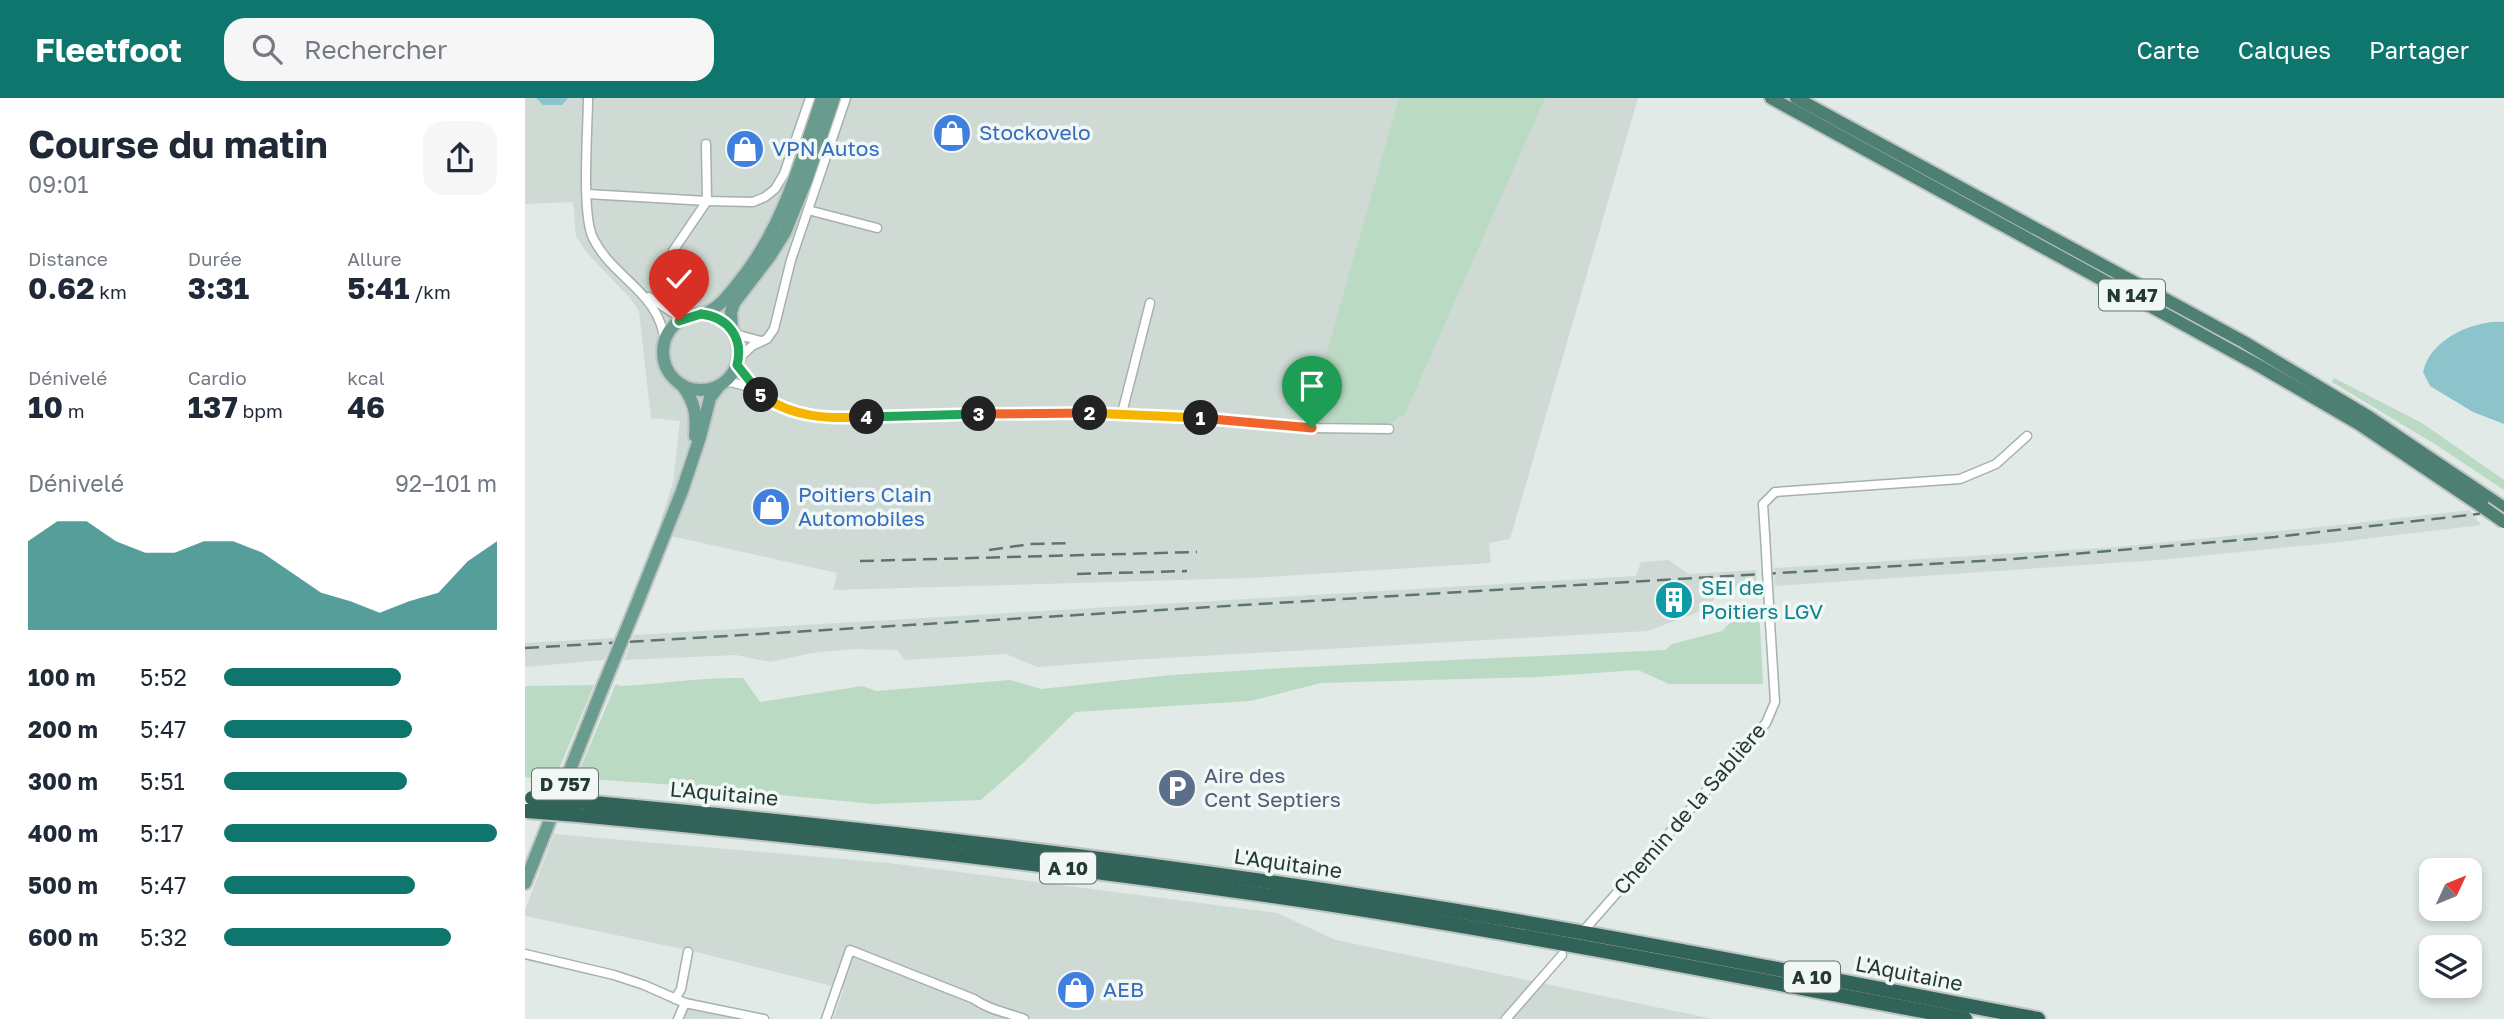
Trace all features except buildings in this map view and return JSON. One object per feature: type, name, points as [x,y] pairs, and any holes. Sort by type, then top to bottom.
[{"type":"highway","name":"N 147","points":[[1771,98],[2261,367],[2359,424],[2504,522]]},
{"type":"highway","name":"N 147","points":[[1796,98],[2243,342],[2369,417],[2503,505]]},
{"type":"highway","name":"L'Aquitaine","points":[[527,804],[882,831],[1121,861],[1321,890],[1587,934],[2038,1019]]},
{"type":"highway","name":"L'Aquitaine","points":[[580,809],[1195,885],[1498,933],[1965,1019]]},
{"type":"main road","points":[[704,314],[722,303],[796,208],[822,98]]},
{"type":"main road","points":[[733,332],[715,316],[704,314],[686,317],[673,327],[665,342],[668,371],[682,384],[694,389],[707,389],[722,383],[738,361],[739,345],[733,332],[731,312],[734,303],[770,256],[796,208],[834,98]]},
{"type":"main road","name":"D 757","points":[[525,883],[690,466],[701,437],[710,398],[722,383]]},
{"type":"main road","name":"D 757","points":[[682,384],[691,397],[696,412],[690,466]]},
{"type":"street","points":[[588,98],[587,215],[592,236],[607,257],[641,291],[659,317],[665,342]]},
{"type":"street","points":[[587,194],[753,202],[765,197],[775,189],[784,174],[810,98]]},
{"type":"street","points":[[733,332],[761,341],[767,340],[774,329],[796,208],[846,98]]},
{"type":"street","points":[[673,251],[707,201],[706,144]]},
{"type":"street","points":[[796,208],[877,228]]},
{"type":"street","points":[[641,291],[673,313],[686,317]]},
{"type":"street","points":[[1122,413],[1150,303]]},
{"type":"street","points":[[761,341],[738,361],[761,395]]},
{"type":"street","points":[[722,383],[741,384],[787,410],[822,418],[1122,413],[1315,428],[1389,429]]},
{"type":"street","name":"Chemin de la Sablière","points":[[1586,928],[1766,723],[1775,702],[1763,504],[1775,492],[1960,479],[1996,464],[2027,436]]},
{"type":"street","points":[[826,1019],[850,950],[974,999],[986,1013],[1005,1011],[1024,1019]]},
{"type":"street","points":[[675,999],[681,989],[688,952]]},
{"type":"street","points":[[525,954],[624,978],[685,1003],[764,1019]]},
{"type":"street","points":[[1506,1019],[1562,955]]},
{"type":"street","points":[[678,1019],[685,1003]]},
{"type":"shaded area","points":[[525,98],[1638,98],[1510,539],[1489,543],[1491,563],[1250,578],[833,590],[837,573],[657,533],[673,482],[680,421],[651,418],[639,311],[586,252],[576,236],[573,202],[525,204]]},
{"type":"shaded area","points":[[2470,510],[2481,525],[2159,560],[1775,586],[1774,568],[2117,547]]},
{"type":"shaded area","points":[[1669,560],[1688,574],[1756,570],[1757,586],[1724,589],[1704,610],[1648,631],[1037,667],[1006,654],[905,660],[897,650],[854,649],[812,653],[770,662],[736,655],[624,660],[634,635],[1636,576],[1641,562]]},
{"type":"shaded area","points":[[614,638],[604,660],[525,667],[525,643]]},
{"type":"shaded area","points":[[554,834],[889,863],[1277,913],[1336,940],[1713,1019],[833,1019],[844,989],[692,951],[525,916]]},
{"type":"shaded area","points":[[689,1008],[742,1019],[683,1019]]},
{"type":"green space","points":[[1399,98],[1545,98],[1404,416],[1399,416],[1391,424],[1307,422]]},
{"type":"green space","points":[[2334,378],[2422,423],[2504,480],[2504,490],[2438,446],[2332,382]]},
{"type":"green space","points":[[1759,608],[1763,684],[1669,684],[1638,670],[1538,677],[1321,683],[1250,701],[1075,712],[981,800],[874,804],[576,778],[616,684],[620,686],[743,678],[760,702],[862,686],[876,691],[1010,680],[1041,689],[1171,675],[1665,650],[1672,644],[1722,631],[1738,615],[1750,614]]},
{"type":"green space","points":[[594,685],[554,781],[525,777],[525,686]]},
{"type":"water","points":[[536,98],[568,98],[562,105],[543,105]]},
{"type":"water","points":[[2504,322],[2504,424],[2473,412],[2430,386],[2423,372],[2434,350],[2455,334],[2480,324]]},
{"type":"railway","points":[[525,648],[2013,559],[2275,537],[2504,511]]},
{"type":"railway","points":[[989,550],[1031,544],[1072,543]]},
{"type":"railway","points":[[860,561],[1197,552]]},
{"type":"railway","points":[[1077,574],[1187,571]]},
{"type":"place","name":"Stockovelo","points":[[952,133]]},
{"type":"place","name":"VPN Autos","points":[[745,149]]},
{"type":"place","name":"Poitiers Clain Automobiles","points":[[771,507]]},
{"type":"place","name":"SEI de Poitiers LGV","points":[[1674,600]]},
{"type":"place","name":"Aire des Cent Septiers","points":[[1177,788]]},
{"type":"place","name":"AEB","points":[[1076,990]]},
{"type":"route","points":[[679,321],[695,314],[704,314],[715,316],[724,322],[735,334],[739,345],[737,365],[761,395],[787,410],[822,418],[1122,413],[1312,428]]}]
